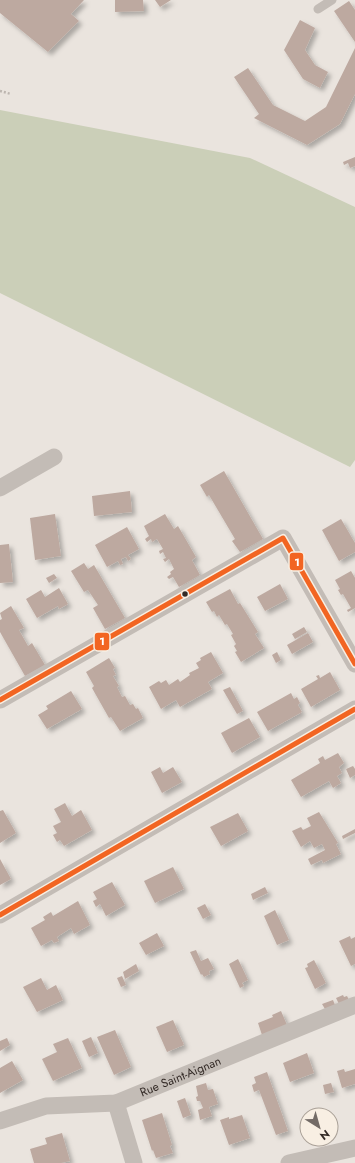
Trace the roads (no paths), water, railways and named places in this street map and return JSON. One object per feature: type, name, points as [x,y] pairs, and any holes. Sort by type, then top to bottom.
[{"type":"street","points":[[0,488],[54,457]]},
{"type":"street","points":[[0,700],[283,538],[355,664]]},
{"type":"street","points":[[0,915],[355,709]]},
{"type":"street","name":"Rue Saint-Aignan","points":[[0,1121],[46,1106],[116,1103],[355,1005]]},
{"type":"street","points":[[116,1103],[134,1163]]},
{"type":"street","points":[[290,1163],[355,1148]]},
{"type":"lane","points":[[318,9],[332,0]]}]
